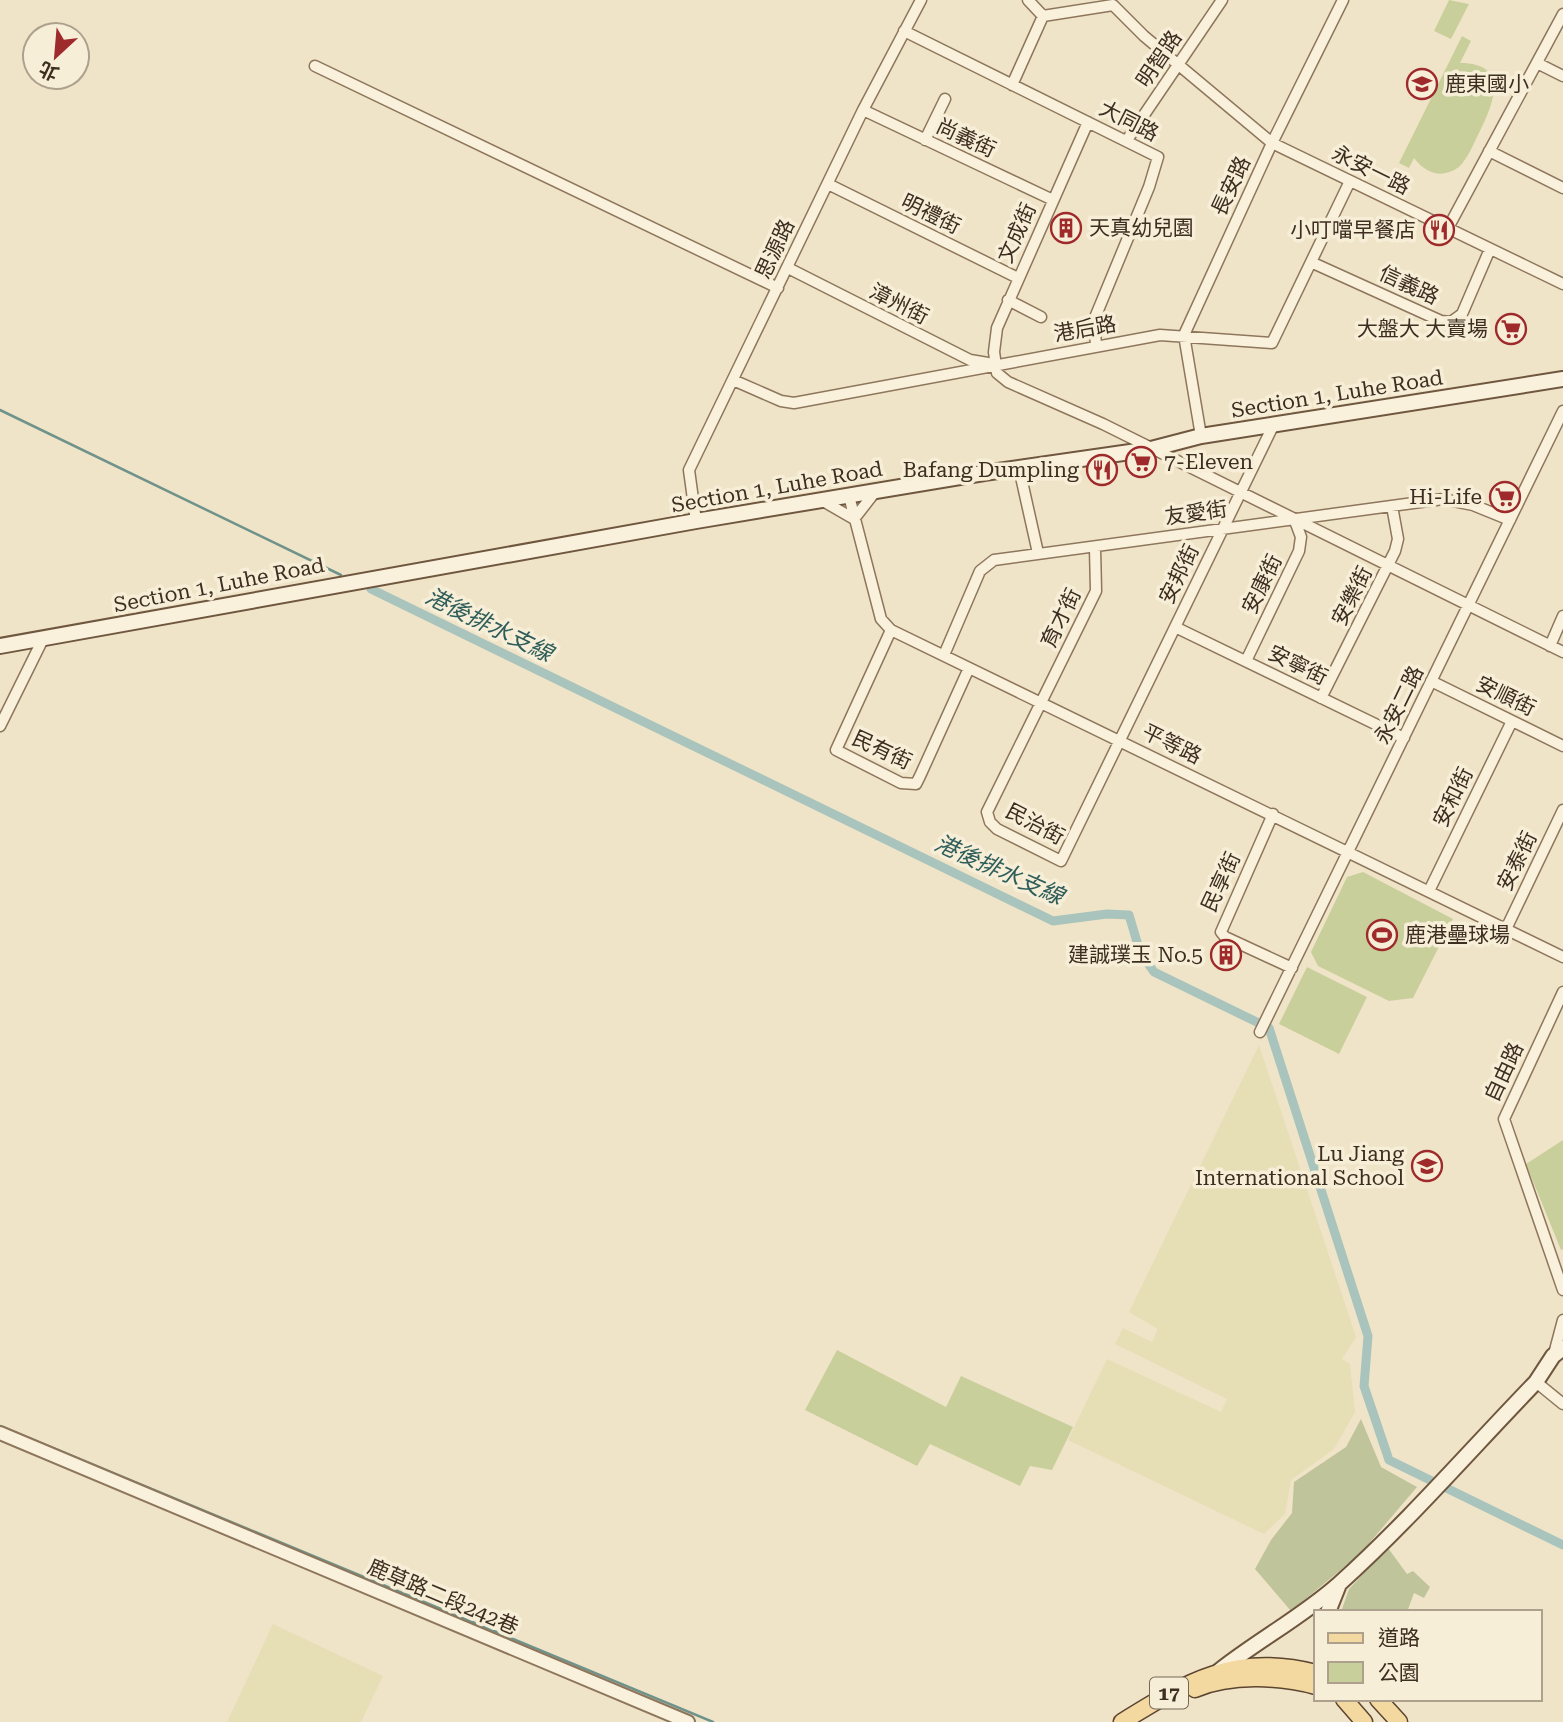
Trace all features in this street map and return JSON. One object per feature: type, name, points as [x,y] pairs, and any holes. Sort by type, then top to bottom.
[{"type":"main road","name":"Section 1, Luhe Road","points":[[0,646],[696,521],[1151,449],[1201,436],[1563,379]]},
{"type":"main road","points":[[1222,1676],[1339,1584],[1400,1525],[1536,1382],[1558,1352]]},
{"type":"main road","points":[[1329,1610],[1339,1584]]},
{"type":"main road","name":"17","points":[[1122,1722],[1176,1688],[1222,1676],[1275,1667],[1314,1673]]},
{"type":"main road","name":"17","points":[[1138,1722],[1182,1695],[1222,1676],[1296,1680],[1314,1685]]},
{"type":"main road","points":[[1346,1701],[1364,1722]]},
{"type":"main road","points":[[1380,1701],[1399,1722]]},
{"type":"street","name":"思源路","points":[[696,521],[689,470],[863,110],[921,0]]},
{"type":"street","points":[[1028,0],[1043,16]]},
{"type":"street","name":"明智路","points":[[1127,140],[1223,0]]},
{"type":"street","name":"長安路","points":[[1184,335],[1272,144],[1343,0]]},
{"type":"street","points":[[1043,16],[1114,2]]},
{"type":"street","name":"永安一路","points":[[1114,2],[1144,36],[1272,144],[1563,284]]},
{"type":"street","points":[[1448,228],[1563,14]]},
{"type":"street","points":[[1012,85],[1043,16]]},
{"type":"street","name":"大同路","points":[[904,31],[1158,157],[1094,320],[1096,345]]},
{"type":"street","points":[[1536,63],[1563,76]]},
{"type":"street","points":[[315,66],[778,288]]},
{"type":"street","points":[[925,140],[944,99]]},
{"type":"street","name":"尚義街","points":[[863,110],[1053,200]]},
{"type":"street","name":"文成街","points":[[995,364],[997,328],[1088,122]]},
{"type":"street","points":[[1489,151],[1563,188]]},
{"type":"street","name":"港后路","points":[[733,380],[781,401],[794,403],[1096,345],[1184,335],[1272,343],[1350,181]]},
{"type":"street","name":"明禮街","points":[[828,184],[1018,278]]},
{"type":"street","name":"信義路","points":[[1313,262],[1441,321],[1451,322],[1462,314],[1490,249]]},
{"type":"street","name":"漳州街","points":[[788,268],[970,360],[995,364]]},
{"type":"street","points":[[1008,300],[1041,317]]},
{"type":"street","points":[[1184,335],[1201,436]]},
{"type":"street","points":[[995,364],[997,373],[1008,382],[1151,449],[1563,652]]},
{"type":"street","name":"永安二路","points":[[1260,1032],[1563,411]]},
{"type":"street","name":"安邦街","points":[[1119,739],[1273,426]]},
{"type":"street","points":[[1019,468],[1038,553]]},
{"type":"street","points":[[854,519],[875,492]]},
{"type":"street","points":[[849,496],[881,619],[891,630]]},
{"type":"street","name":"友愛街","points":[[944,655],[984,564],[994,560],[1443,499],[1456,500],[1510,520]]},
{"type":"street","points":[[823,501],[854,519]]},
{"type":"street","name":"安樂街","points":[[1321,698],[1388,567],[1398,539],[1392,506]]},
{"type":"street","name":"安康街","points":[[1246,661],[1299,551],[1301,537],[1295,521]]},
{"type":"street","name":"育才街","points":[[1042,701],[1096,591],[1095,548]]},
{"type":"street","points":[[1550,646],[1563,616]]},
{"type":"street","name":"安寧街","points":[[1175,627],[1404,738]]},
{"type":"street","name":"平等路","points":[[891,630],[1042,701],[1563,957]]},
{"type":"street","name":"民有街","points":[[891,630],[836,750],[901,783],[916,784],[969,668]]},
{"type":"street","points":[[0,726],[43,639]]},
{"type":"street","name":"安順街","points":[[1431,681],[1563,746]]},
{"type":"street","name":"民治街","points":[[1042,701],[990,802],[988,817],[997,828],[1061,861],[1119,739]]},
{"type":"street","name":"安和街","points":[[1429,891],[1512,721]]},
{"type":"street","name":"安泰街","points":[[1506,929],[1563,810]]},
{"type":"street","name":"民享街","points":[[1273,814],[1221,932],[1225,937],[1292,968]]},
{"type":"street","name":"自由路","points":[[1563,992],[1558,1012],[1504,1119],[1560,1272],[1563,1290]]},
{"type":"street","points":[[1558,1352],[1563,1320]]},
{"type":"street","points":[[1536,1382],[1563,1404]]},
{"type":"street","name":"鹿草路二段242巷","points":[[0,1433],[688,1722]]},
{"type":"shaded area","points":[[1259,1045],[1356,1337],[1342,1359],[1350,1364],[1355,1412],[1334,1449],[1291,1480],[1285,1514],[1264,1534],[1068,1440],[1107,1359],[1221,1412],[1227,1399],[1115,1344],[1123,1328],[1152,1342],[1158,1329],[1129,1312]]},
{"type":"shaded area","points":[[273,1624],[383,1676],[361,1722],[227,1722]]},
{"type":"green space","points":[[1449,0],[1469,4],[1451,39],[1434,31]]},
{"type":"green space","points":[[1462,36],[1471,41],[1460,63],[1476,65],[1486,70],[1492,78],[1493,99],[1489,110],[1470,151],[1459,167],[1446,173],[1435,173],[1424,168],[1414,158],[1409,168],[1399,163]]},
{"type":"green space","name":"鹿港壘球場","points":[[1363,872],[1453,919],[1413,998],[1389,1001],[1318,966],[1311,952],[1347,877]]},
{"type":"green space","points":[[1307,967],[1367,997],[1339,1054],[1279,1024]]},
{"type":"green space","points":[[1563,1140],[1563,1249],[1561,1250],[1526,1164]]},
{"type":"green space","points":[[837,1350],[946,1407],[961,1376],[1073,1427],[1052,1470],[1030,1466],[1020,1486],[930,1444],[917,1466],[805,1410]]},
{"type":"green space","points":[[1361,1419],[1381,1467],[1417,1487],[1360,1554],[1291,1611],[1255,1569],[1271,1540],[1292,1513],[1294,1482],[1346,1447]]},
{"type":"green space","points":[[1388,1548],[1407,1574],[1413,1571],[1430,1587],[1424,1598],[1414,1593],[1408,1610],[1342,1610],[1349,1589]]},
{"type":"waterway","points":[[0,410],[341,575]]},
{"type":"waterway","name":"港後排水支線","points":[[371,589],[1053,921],[1107,914],[1129,915],[1140,952],[1154,972],[1269,1028],[1368,1336],[1364,1386],[1389,1460],[1563,1545]]},
{"type":"waterway","points":[[0,1426],[713,1722]]},
{"type":"place","name":"鹿東國小","points":[[1422,84]]},
{"type":"place","name":"天真幼兒園","points":[[1066,228]]},
{"type":"place","name":"小叮噹早餐店","points":[[1439,230]]},
{"type":"place","name":"大盤大 大賣場","points":[[1511,329]]},
{"type":"place","name":"7-Eleven","points":[[1141,462]]},
{"type":"place","name":"Bafang Dumpling","points":[[1102,470]]},
{"type":"place","name":"Hi-Life","points":[[1505,497]]},
{"type":"place","name":"鹿港壘球場","points":[[1382,935]]},
{"type":"place","name":"建誠璞玉 No.5","points":[[1226,955]]},
{"type":"place","name":"Lu Jiang International School","points":[[1427,1166]]}]
